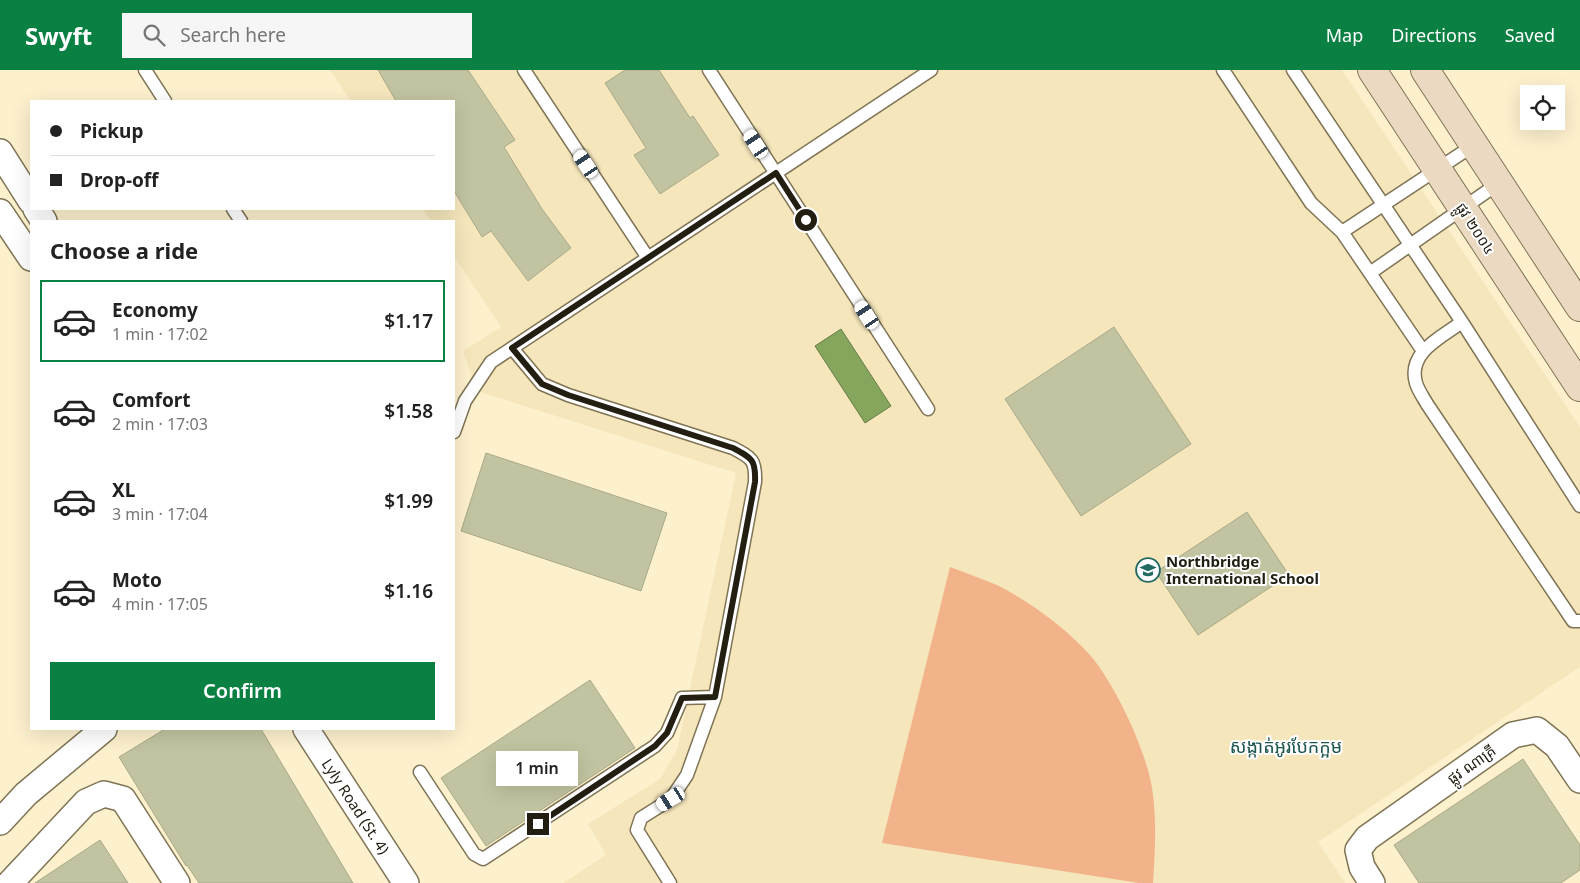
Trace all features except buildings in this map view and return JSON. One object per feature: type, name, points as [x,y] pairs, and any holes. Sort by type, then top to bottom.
[{"type":"main road","name":"ផ្លូវ ២០០៤","points":[[1372,70],[1580,387]]},
{"type":"main road","points":[[1425,70],[1580,306]]},
{"type":"street","points":[[0,152],[30,199]]},
{"type":"street","points":[[0,212],[30,257]]},
{"type":"street","points":[[0,822],[26,794],[103,730]]},
{"type":"street","name":"Lyly Road (St. 4)","points":[[307,730],[406,883]]},
{"type":"street","name":"ផ្លូវ ណាគ្រី","points":[[1372,883],[1362,868],[1358,850],[1367,838],[1513,735],[1537,730],[1557,746],[1580,780]]},
{"type":"street","points":[[10,883],[86,802],[104,794],[123,799],[177,883]]},
{"type":"lane","points":[[145,70],[164,100]]},
{"type":"lane","points":[[524,70],[648,258]]},
{"type":"lane","points":[[709,70],[928,409]]},
{"type":"lane","points":[[455,429],[465,401],[491,362],[931,70]]},
{"type":"lane","points":[[1223,70],[1311,203],[1342,232],[1423,351]]},
{"type":"lane","points":[[1293,70],[1462,322],[1580,506]]},
{"type":"lane","points":[[1342,232],[1474,145]]},
{"type":"lane","points":[[1370,273],[1499,183]]},
{"type":"lane","points":[[1462,322],[1423,351],[1416,361],[1416,382],[1427,404],[1573,621],[1580,621]]},
{"type":"lane","points":[[512,348],[542,384],[568,395],[733,448],[750,457],[756,466],[755,482],[715,697],[688,775],[671,799],[641,818],[637,830],[670,883]]},
{"type":"lane","points":[[420,772],[474,854],[483,859],[655,746],[667,733],[682,698],[715,697]]},
{"type":"shaded area","name":"Northbridge International School","points":[[330,70],[1342,70],[1580,427],[1580,667],[1318,842],[1345,883],[563,883],[606,855],[588,824],[660,779],[677,750],[736,473],[477,391],[463,351],[501,327],[455,258],[455,220],[430,220],[423,210],[455,210],[455,100],[350,100]]},
{"type":"shaded area","points":[[841,329],[891,406],[865,423],[815,346]]},
{"type":"shaded area","points":[[950,567],[999,586],[1023,600],[1048,617],[1081,645],[1100,667],[1128,718],[1149,773],[1154,800],[1155,824],[1153,883],[1139,883],[882,843]]},
{"type":"place","name":"Northbridge International School","points":[[1148,570]]},
{"type":"district","name":"សង្កាត់អូរបែកក្អម","points":[[1286,746]]},
{"type":"route","points":[[538,824],[655,746],[667,733],[682,698],[715,697],[755,482],[756,466],[750,457],[733,448],[568,395],[542,384],[512,348],[776,173],[806,220]]}]
